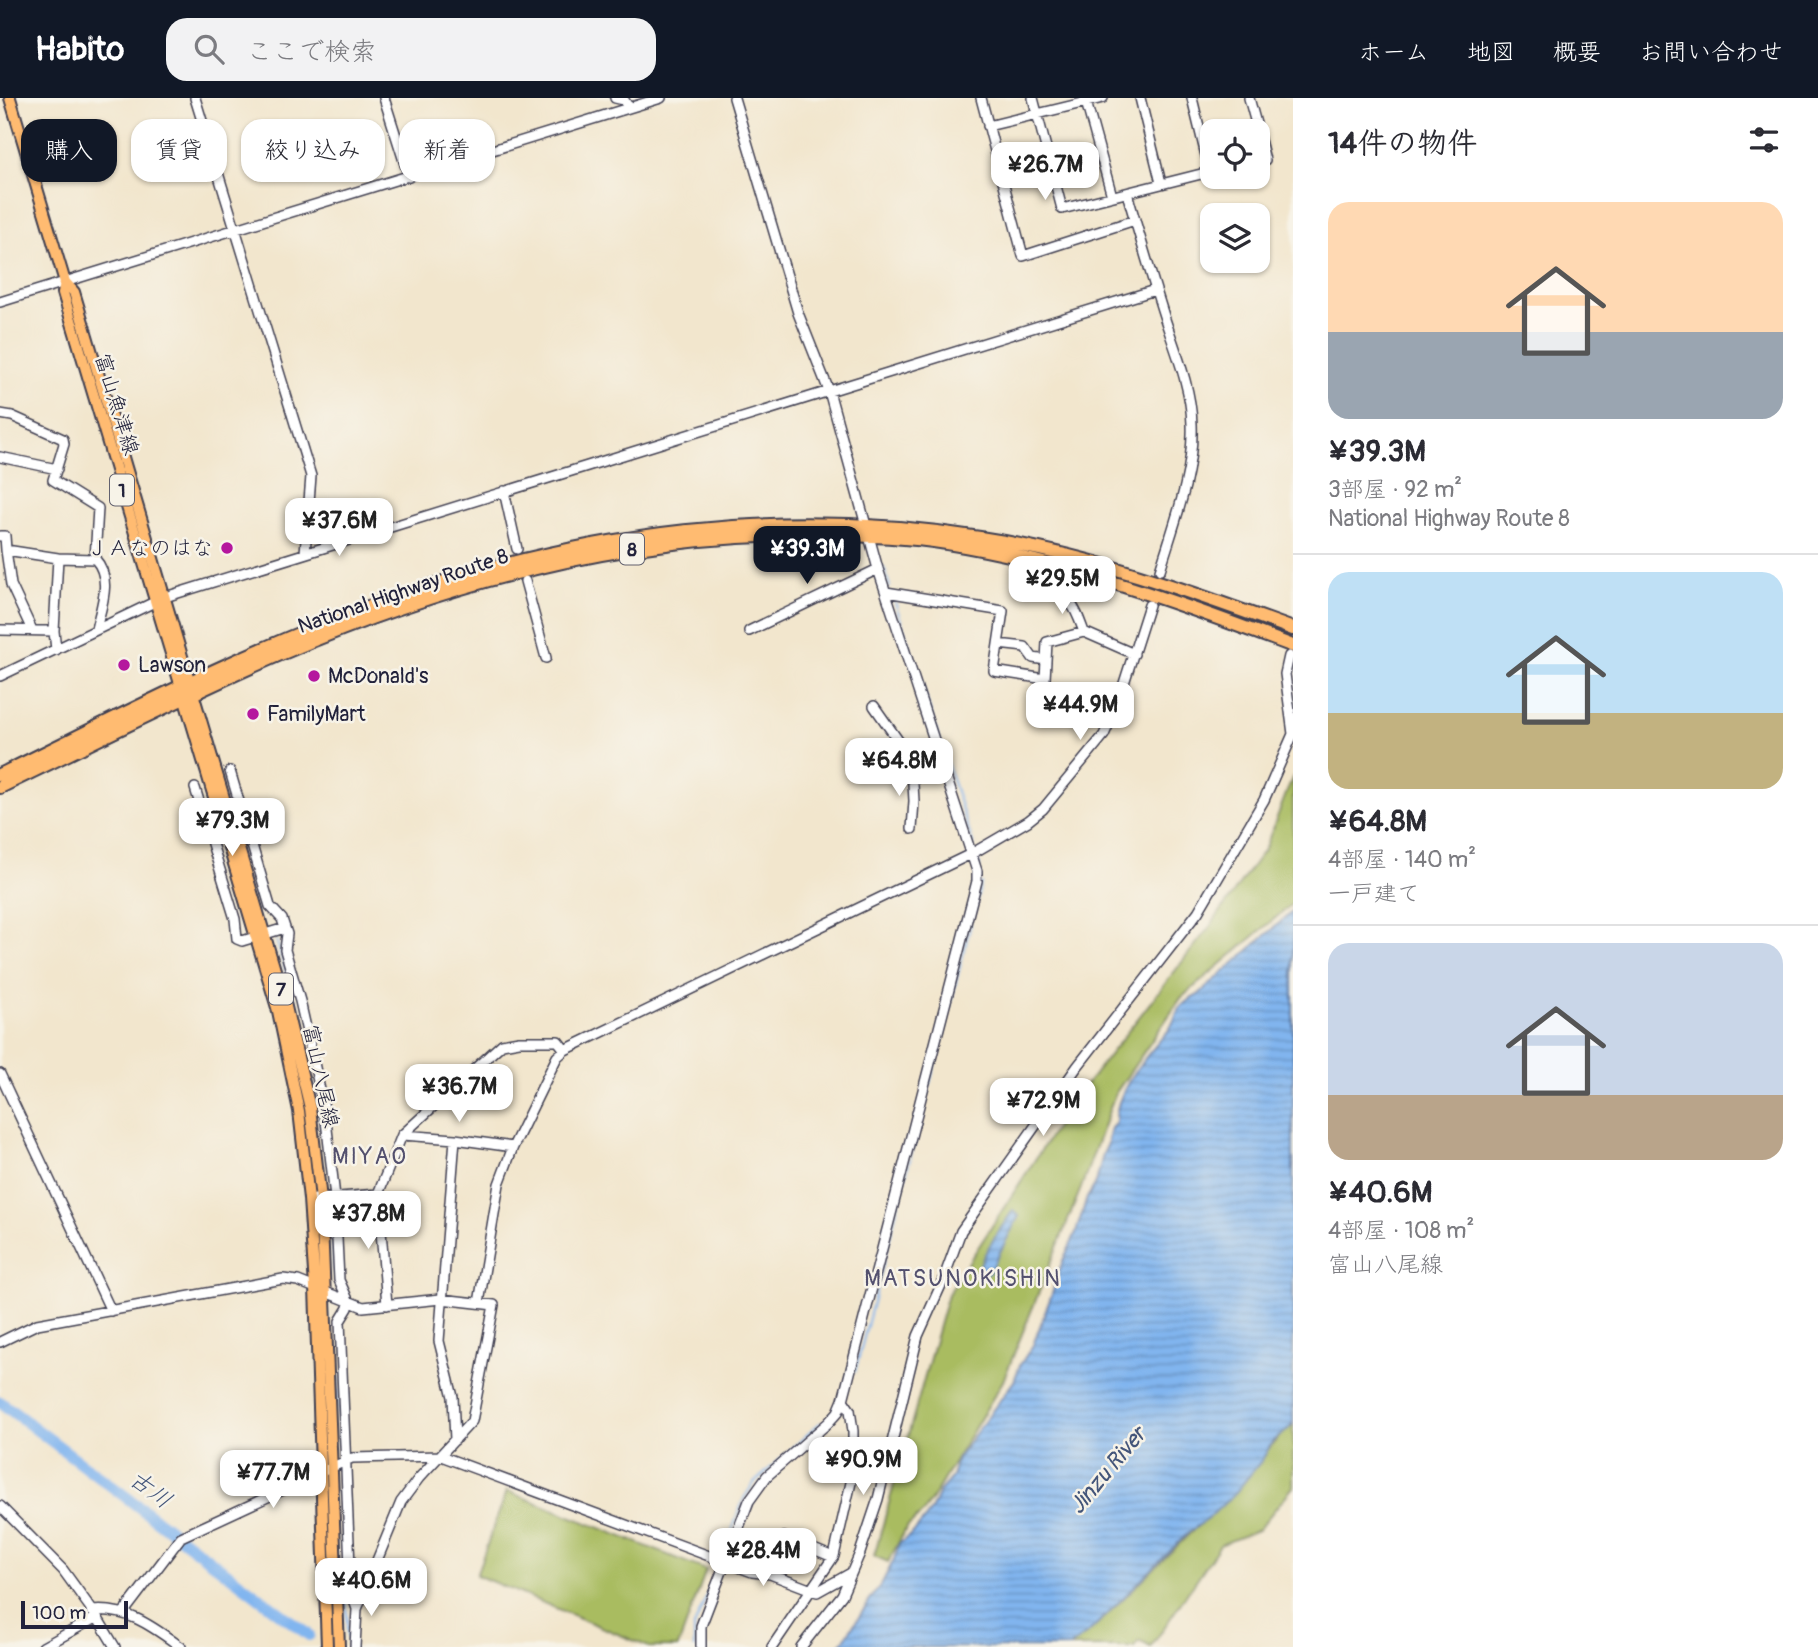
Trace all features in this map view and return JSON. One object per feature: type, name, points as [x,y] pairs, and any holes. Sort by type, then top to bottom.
[{"type":"highway","name":"National Highway Route 8","points":[[0,787],[311,629],[396,597],[531,557],[592,544],[684,530],[750,524],[947,533],[1042,551],[1216,601],[1293,629]]},
{"type":"highway","name":"National Highway Route 8","points":[[868,531],[944,542],[1095,575],[1210,614],[1291,651]]},
{"type":"highway","name":"National Highway Route 8","points":[[0,775],[187,690]]},
{"type":"main road","name":"富山魚津線","points":[[10,98],[65,282],[74,292],[187,690]]},
{"type":"main road","name":"富山八尾線","points":[[187,690],[260,935],[286,1007],[310,1108],[332,1467],[339,1647]]},
{"type":"main road","name":"富山八尾線","points":[[320,1290],[321,1471],[327,1647]]},
{"type":"street","points":[[195,98],[311,476],[305,553]]},
{"type":"street","points":[[384,98],[399,145]]},
{"type":"street","points":[[615,98],[624,100],[629,108]]},
{"type":"street","points":[[495,150],[661,98]]},
{"type":"street","points":[[701,1647],[701,1626],[749,1501],[758,1487],[828,1423],[838,1412],[843,1400],[977,881],[973,853],[878,569],[829,391],[798,313],[734,98]]},
{"type":"street","points":[[981,98],[1023,256],[1135,220]]},
{"type":"street","points":[[1033,98],[1062,208],[1200,174]]},
{"type":"street","points":[[988,126],[1103,98]]},
{"type":"street","points":[[1140,98],[1161,183]]},
{"type":"street","points":[[1192,98],[1200,129]]},
{"type":"street","points":[[1250,98],[1255,119]]},
{"type":"street","points":[[1086,100],[1112,196]]},
{"type":"street","points":[[0,302],[399,180]]},
{"type":"street","points":[[1127,193],[1186,385],[1192,424],[1190,456],[1179,508],[1160,570]]},
{"type":"street","points":[[0,676],[160,599],[1155,290]]},
{"type":"street","points":[[0,414],[12,416],[62,439],[64,444],[53,480],[99,508],[95,559]]},
{"type":"street","points":[[0,457],[57,469]]},
{"type":"street","points":[[504,491],[517,549]]},
{"type":"street","points":[[0,536],[5,536],[11,585],[32,631]]},
{"type":"street","points":[[6,550],[58,558],[95,559],[100,564],[106,585],[96,629]]},
{"type":"street","points":[[56,650],[54,631],[58,558]]},
{"type":"street","points":[[749,631],[878,569]]},
{"type":"street","points":[[525,581],[546,659]]},
{"type":"street","points":[[886,592],[1003,611],[994,671],[1045,679],[1047,642],[1084,632],[1134,654]]},
{"type":"street","points":[[1045,592],[1057,594],[1074,606],[1084,632]]},
{"type":"street","points":[[479,1303],[499,1184],[513,1147],[558,1057],[565,1050],[973,853],[1028,821],[1043,809],[1104,734],[1118,702],[1149,605]]},
{"type":"street","points":[[0,630],[54,631]]},
{"type":"street","points":[[998,644],[1025,647],[1033,657],[1046,660]]},
{"type":"street","points":[[801,1647],[842,1595],[852,1572],[878,1499],[918,1336],[942,1283],[961,1231],[1077,1067],[1198,912],[1264,800],[1293,734],[1285,674],[1291,651]]},
{"type":"street","points":[[874,706],[902,746],[912,767],[912,829]]},
{"type":"street","points":[[912,767],[941,761]]},
{"type":"street","points":[[230,771],[270,906],[282,919],[287,934],[285,950],[300,1001],[325,1112],[335,1197],[339,1280],[349,1301],[340,1321],[351,1592],[357,1609]]},
{"type":"street","points":[[195,788],[235,919],[237,939],[242,941],[285,928]]},
{"type":"street","points":[[387,1305],[378,1194],[402,1135],[502,1044],[558,1041],[565,1050]]},
{"type":"street","points":[[0,1074],[111,1311]]},
{"type":"street","points":[[402,1135],[513,1147]]},
{"type":"street","points":[[455,1139],[439,1341],[453,1397],[455,1440]]},
{"type":"street","points":[[315,1199],[378,1194]]},
{"type":"street","points":[[0,1342],[37,1324],[283,1279],[298,1281],[363,1307],[441,1299],[494,1305],[472,1421],[419,1478],[401,1502],[357,1609],[355,1647]]},
{"type":"street","points":[[772,1647],[833,1558],[853,1474],[853,1431],[850,1410],[843,1400]]},
{"type":"street","points":[[124,1612],[181,1537],[352,1458],[441,1456],[752,1572],[770,1574],[812,1591],[817,1592],[852,1572]]},
{"type":"street","points":[[0,1506],[62,1570],[115,1647]]},
{"type":"street","points":[[784,1537],[833,1558]]},
{"type":"street","points":[[43,1647],[94,1614],[124,1612],[149,1623],[181,1647]]},
{"type":"green space","points":[[1293,776],[1293,903],[1181,998],[1115,1094],[1081,1188],[1003,1381],[924,1512],[907,1527],[888,1562],[874,1556],[948,1294],[1071,1104],[1211,925],[1265,848]]},
{"type":"green space","points":[[1293,1421],[1293,1487],[1258,1530],[1220,1545],[1151,1647],[1139,1641],[1134,1647],[1069,1647],[1088,1633],[1219,1505]]},
{"type":"green space","points":[[507,1491],[706,1570],[678,1647],[649,1647],[476,1575]]},
{"type":"water","name":"Jinzu River","points":[[1293,911],[1293,1424],[1273,1441],[1262,1460],[1236,1492],[1209,1518],[1189,1532],[1088,1633],[1070,1647],[839,1647],[883,1581],[899,1544],[915,1531],[931,1511],[939,1492],[952,1477],[957,1459],[1014,1381],[1020,1365],[1033,1345],[1058,1272],[1075,1235],[1087,1198],[1096,1183],[1111,1128],[1116,1123],[1119,1102],[1129,1081],[1169,1030],[1182,1006]]},
{"type":"water","points":[[1013,1210],[1019,1216],[989,1273],[978,1277],[985,1253]]},
{"type":"waterway","points":[[884,568],[890,587]]},
{"type":"waterway","points":[[893,596],[974,847]]},
{"type":"waterway","points":[[977,856],[980,867]]},
{"type":"waterway","points":[[973,915],[981,883]]},
{"type":"waterway","points":[[855,1372],[971,924]]},
{"type":"waterway","points":[[276,939],[297,1008]]},
{"type":"waterway","points":[[314,1085],[323,1135]]},
{"type":"waterway","points":[[331,1203],[334,1274]]},
{"type":"waterway","points":[[337,1351],[340,1460]]},
{"type":"waterway","name":"古川","points":[[0,1402],[309,1635]]},
{"type":"waterway","points":[[722,1557],[744,1498],[754,1483],[820,1423]]},
{"type":"waterway","points":[[341,1470],[348,1647]]},
{"type":"waterway","points":[[694,1647],[694,1627],[719,1565]]},
{"type":"place","name":"ＪＡなのはな","points":[[227,548]]},
{"type":"place","name":"Lawson","points":[[124,665]]},
{"type":"place","name":"McDonald's","points":[[314,676]]},
{"type":"place","name":"FamilyMart","points":[[253,714]]},
{"type":"district","name":"MIYAO","points":[[370,1156]]},
{"type":"district","name":"MATSUNOKISHIN","points":[[963,1278]]}]
